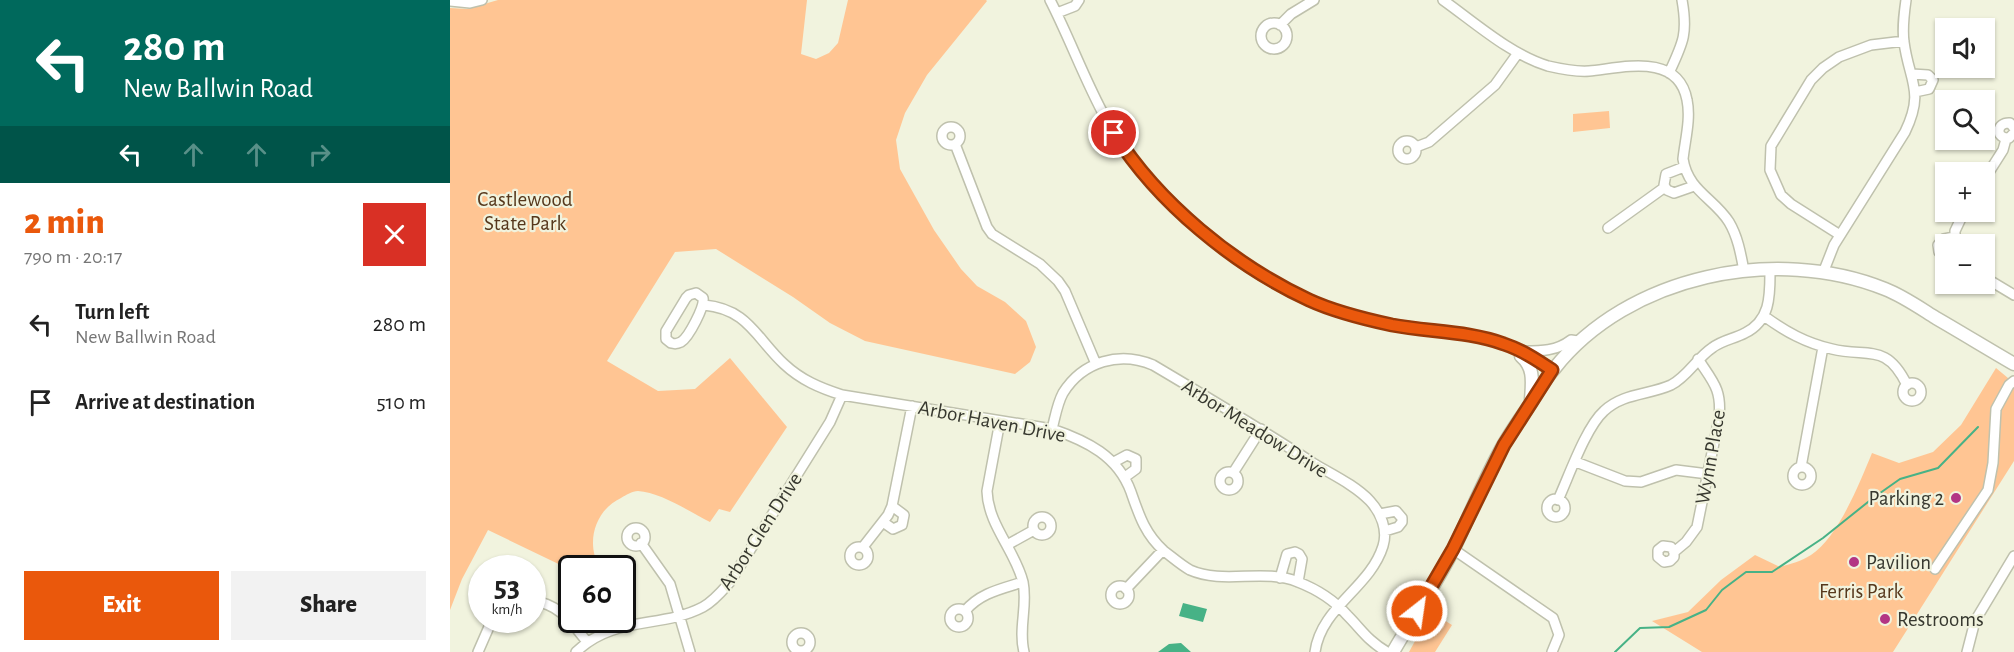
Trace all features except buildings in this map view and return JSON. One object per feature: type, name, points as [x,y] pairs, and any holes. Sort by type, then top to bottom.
[{"type":"main road","points":[[1393,652],[1453,549],[1504,445],[1552,370],[1578,342],[1603,322],[1644,299],[1694,282],[1744,272],[1770,270],[1823,273],[1864,282],[1894,293],[2014,364]]},
{"type":"main road","points":[[1521,351],[1521,356],[1532,374],[1531,403]]},
{"type":"street","points":[[450,1],[470,3],[482,0]]},
{"type":"street","points":[[1050,0],[1079,65],[1122,146],[1151,182],[1175,206],[1246,266],[1309,300],[1338,311],[1395,325],[1481,338],[1504,344],[1521,351],[1552,370]]},
{"type":"street","points":[[1057,14],[1075,6],[1079,0]]},
{"type":"street","points":[[1280,25],[1291,14],[1314,0]]},
{"type":"street","points":[[1443,0],[1518,53],[1538,63],[1589,71],[1642,65],[1656,67],[1669,73],[1678,81],[1687,98],[1684,167],[1694,186],[1730,223],[1744,272]]},
{"type":"street","points":[[1669,73],[1684,41],[1686,30],[1682,0]]},
{"type":"street","points":[[1823,273],[1840,235],[1905,132],[1911,116],[1915,92],[1904,41],[1903,22],[1906,0]]},
{"type":"street","points":[[1840,235],[1791,204],[1781,195],[1772,180],[1771,146],[1810,80],[1823,68],[1839,57],[1871,45],[1904,41]]},
{"type":"street","points":[[1416,147],[1429,142],[1495,85],[1518,53]]},
{"type":"street","points":[[1912,74],[1928,75],[1933,80],[1929,89],[1915,92]]},
{"type":"street","points":[[1995,163],[2010,136],[1999,133],[2000,126],[2007,123],[2014,128]]},
{"type":"street","points":[[956,144],[987,226],[1000,240],[1040,264],[1058,281],[1065,291],[1096,363],[1064,393],[1053,429]]},
{"type":"street","points":[[1684,167],[1666,174],[1663,181],[1665,187],[1674,193],[1694,186]]},
{"type":"street","points":[[1608,228],[1665,187]]},
{"type":"street","points":[[1558,500],[1591,428],[1604,411],[1624,398],[1670,386],[1712,347],[1752,329],[1764,316],[1770,294],[1770,270]]},
{"type":"street","points":[[1995,284],[2014,295]]},
{"type":"street","name":"Arbor Haven Drive","points":[[699,294],[704,305],[684,338],[678,343],[668,342],[666,331],[689,295],[699,294]]},
{"type":"street","name":"Arbor Haven Drive","points":[[704,305],[729,310],[757,332],[782,363],[822,389],[1053,429],[1084,441],[1114,462],[1125,477],[1147,534],[1188,569],[1220,577],[1249,576],[1298,582],[1338,606],[1370,641],[1387,652]]},
{"type":"street","points":[[1764,316],[1796,337],[1822,346],[1834,350],[1869,352],[1883,356],[1896,367],[1907,385]]},
{"type":"street","points":[[1521,351],[1549,350],[1571,340],[1578,342]]},
{"type":"street","points":[[1802,467],[1822,346]]},
{"type":"street","name":"Arbor Meadow Drive","points":[[1096,363],[1119,358],[1142,360],[1261,429],[1364,495],[1380,514],[1385,531]]},
{"type":"street","name":"Wynn Place","points":[[1674,552],[1686,542],[1696,527],[1719,418],[1720,402],[1717,388],[1698,359]]},
{"type":"street","points":[[1935,569],[1988,490],[1993,463],[1996,409],[2011,383],[2011,375],[2014,374]]},
{"type":"street","name":"Arbor Glen Drive","points":[[576,652],[587,642],[619,627],[679,615],[712,601],[730,582],[830,422],[842,394]]},
{"type":"street","points":[[863,548],[892,506],[912,406]]},
{"type":"street","points":[[999,421],[987,503],[1023,582],[1026,604],[1022,633],[1024,652]]},
{"type":"street","points":[[1233,473],[1261,429]]},
{"type":"street","points":[[1114,462],[1127,455],[1136,459],[1136,469],[1125,477]]},
{"type":"street","points":[[1576,462],[1625,481],[1641,482],[1676,470],[1708,474]]},
{"type":"street","points":[[883,522],[893,529],[902,525],[904,515],[892,506]]},
{"type":"street","points":[[1315,652],[1322,628],[1375,564],[1383,548],[1385,531],[1398,527],[1402,522],[1402,518],[1396,511],[1380,514]]},
{"type":"street","points":[[1007,545],[1034,530]]},
{"type":"street","points":[[642,543],[670,584],[690,652]]},
{"type":"street","points":[[1453,549],[1553,618],[1559,635],[1552,652]]},
{"type":"street","points":[[1126,589],[1163,550]]},
{"type":"street","points":[[1280,578],[1287,554],[1295,552],[1302,559],[1298,582]]},
{"type":"street","points":[[1967,652],[1975,621],[2014,556]]},
{"type":"street","points":[[964,611],[987,593],[1023,582]]},
{"type":"street","points":[[546,604],[563,612],[587,642]]},
{"type":"street","points":[[478,652],[486,633]]},
{"type":"green space","name":"Castlewood State Park","points":[[498,0],[807,0],[801,54],[816,59],[829,53],[838,43],[848,0],[986,0],[927,75],[905,113],[896,140],[900,169],[934,230],[961,269],[977,286],[1005,302],[1026,321],[1036,347],[1030,362],[1015,374],[865,341],[830,323],[716,249],[675,252],[607,361],[658,391],[695,389],[730,358],[787,427],[730,512],[719,509],[710,522],[656,495],[634,492],[612,503],[599,519],[593,538],[595,555],[558,555],[558,564],[546,558],[546,555],[540,555],[488,530],[475,555],[468,555],[468,568],[450,610],[450,8],[467,9]]},
{"type":"green space","points":[[1609,111],[1610,128],[1573,132],[1573,114]]},
{"type":"green space","name":"Ferris Park","points":[[1996,368],[2014,383],[2014,461],[1893,652],[1702,652],[1652,621],[1688,612],[1721,580],[1755,555],[1780,567],[1811,555],[1821,547],[1839,523],[1855,494],[1872,453],[1899,463],[1933,452],[1961,425]]},
{"type":"green space","points":[[1431,612],[1452,625],[1435,652],[1409,652]]},
{"type":"shaded area","points":[[1183,603],[1207,609],[1203,622],[1179,616]]},
{"type":"shaded area","points":[[1181,643],[1191,652],[1158,652],[1169,644]]},
{"type":"waterway","points":[[1615,652],[1640,628],[1669,627],[1706,610],[1722,590],[1746,572],[1772,572],[1823,538],[1900,479],[1938,468],[1978,427]]},
{"type":"place","name":"Parking 2","points":[[1956,498]]},
{"type":"place","name":"Pavilion","points":[[1854,562]]},
{"type":"place","name":"Restrooms","points":[[1885,619]]},
{"type":"route","points":[[1114,133],[1151,182],[1175,206],[1246,266],[1309,300],[1338,311],[1395,325],[1481,338],[1504,344],[1529,355],[1552,370],[1504,445],[1453,549],[1417,611]]}]
